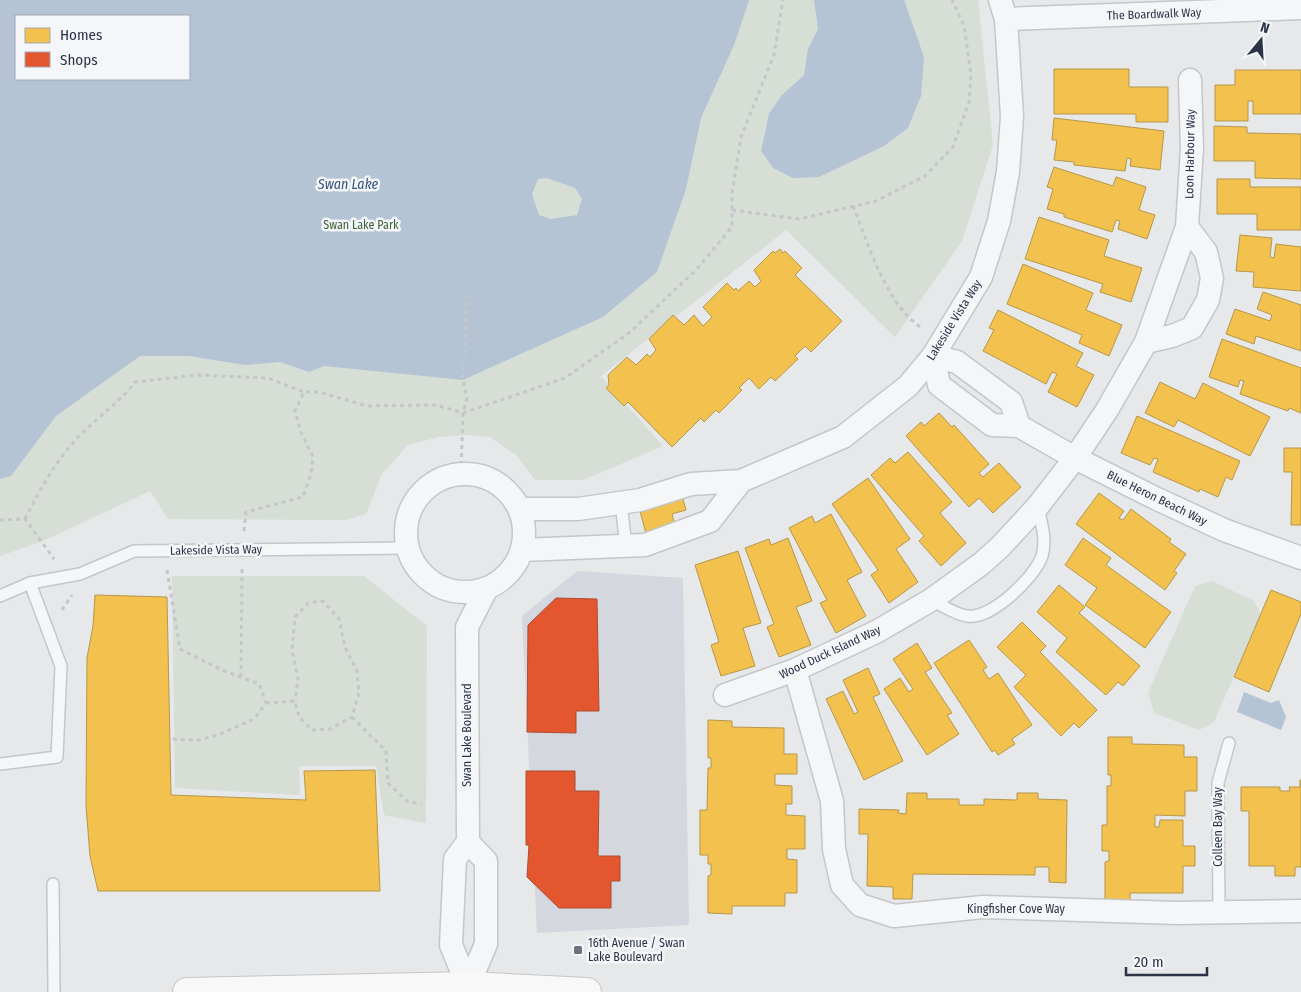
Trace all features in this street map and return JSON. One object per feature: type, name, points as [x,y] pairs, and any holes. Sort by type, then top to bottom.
[{"type":"main road","points":[[187,992],[468,989],[587,992]]},
{"type":"street","name":"The Boardwalk Way","points":[[1003,10],[1301,8]]},
{"type":"street","name":"Lakeside Vista Way","points":[[519,509],[578,509],[621,504],[690,484],[741,481],[843,436],[908,386],[938,348],[981,277],[999,221],[1008,172],[1012,116],[1003,10]]},
{"type":"street","name":"Loon Harbour Way","points":[[1075,458],[1107,410],[1146,342],[1187,227],[1192,148],[1190,80]]},
{"type":"street","points":[[1146,342],[1172,336],[1192,328],[1208,300],[1212,278],[1206,252],[1187,227]]},
{"type":"street","name":"Blue Heron Beach Way","points":[[938,348],[939,385],[992,425],[1019,426],[1075,458],[1224,530],[1301,558]]},
{"type":"street","name":"Wood Duck Island Way","points":[[725,695],[795,670],[876,632],[932,600],[981,564],[1038,506],[1075,458]]},
{"type":"street","points":[[461,474],[475,474],[496,482],[507,491],[519,509],[524,530],[522,550],[509,573],[487,588],[461,592],[433,582],[417,568],[408,548],[407,521],[419,495],[441,479],[461,474]]},
{"type":"street","name":"Lakeside Vista Way","points":[[522,550],[645,545],[710,521],[741,481]]},
{"type":"street","name":"Swan Lake Boulevard","points":[[433,582],[450,599],[466,627]]},
{"type":"street","name":"Swan Lake Boulevard","points":[[468,842],[466,627],[487,588]]},
{"type":"street","name":"Kingfisher Cove Way","points":[[795,670],[832,801],[834,849],[842,885],[860,905],[894,916],[983,907],[1220,912],[1301,911]]},
{"type":"street","points":[[468,842],[486,861],[486,944],[468,989],[451,945],[455,859],[468,842]]},
{"type":"lane","points":[[621,504],[626,546]]},
{"type":"lane","points":[[932,600],[967,617],[986,613],[1032,576],[1042,555],[1045,537],[1038,506]]},
{"type":"lane","name":"Lakeside Vista Way","points":[[0,596],[30,583],[80,574],[134,551],[408,548]]},
{"type":"lane","points":[[0,764],[57,757],[61,666],[30,583]]},
{"type":"lane","name":"Colleen Bay Way","points":[[1220,912],[1218,783],[1229,742]]},
{"type":"lane","points":[[53,884],[54,992]]},
{"type":"path","points":[[25,519],[39,491],[72,443],[122,400],[135,382],[197,375],[268,378],[304,392],[319,392],[367,406],[436,405],[463,413],[565,378],[629,333],[697,269],[732,226],[732,194],[741,137],[774,55],[783,0]]},
{"type":"path","points":[[732,210],[799,219],[876,201],[925,176],[953,147],[969,102],[971,75],[964,26],[952,0]]},
{"type":"path","points":[[853,206],[882,278],[909,320],[938,348]]},
{"type":"path","points":[[461,474],[463,413],[467,398],[463,380],[466,294]]},
{"type":"path","points":[[241,677],[242,550],[246,512],[303,497],[311,474],[313,457],[301,432],[295,411],[304,392]]},
{"type":"path","points":[[0,520],[25,519]]},
{"type":"path","points":[[25,519],[58,564],[80,574]]},
{"type":"path","points":[[166,562],[180,649],[222,670],[259,684],[266,703]]},
{"type":"path","points":[[324,601],[339,619],[345,647],[357,671],[359,693],[352,716],[330,729],[312,730],[299,717],[295,702],[298,679],[292,649],[295,617],[308,603],[324,601]]},
{"type":"path","points":[[266,703],[295,702]]},
{"type":"path","points":[[170,739],[198,740],[218,735],[254,719],[266,703]]},
{"type":"path","points":[[352,716],[386,751],[388,783],[407,800],[422,804]]},
{"type":"shaded area","points":[[577,571],[683,578],[689,925],[537,933],[522,616]]},
{"type":"green space","name":"Swan Lake Park","points":[[0,0],[978,0],[993,145],[962,241],[895,337],[786,230],[601,376],[663,446],[583,480],[535,480],[516,455],[490,437],[468,435],[438,437],[408,445],[382,474],[366,514],[347,520],[168,519],[150,491],[41,542],[0,556]]},
{"type":"green space","points":[[172,576],[364,576],[427,626],[426,823],[384,815],[376,766],[299,766],[300,795],[175,788]]},
{"type":"green space","points":[[1212,581],[1254,601],[1261,614],[1214,722],[1199,730],[1154,713],[1148,693],[1195,586]]},
{"type":"water","name":"Swan Lake","points":[[0,0],[749,0],[734,45],[701,118],[686,189],[657,272],[603,317],[463,380],[324,366],[309,372],[280,362],[245,365],[189,356],[140,356],[56,416],[11,476],[0,479]],"holes":[[[547,178],[575,188],[582,199],[577,215],[551,219],[539,215],[532,194],[538,179]]]},
{"type":"water","points":[[814,0],[904,0],[924,57],[921,96],[908,128],[884,146],[819,177],[793,178],[773,168],[761,151],[769,114],[781,96],[804,75],[808,49],[818,29]]},
{"type":"water","points":[[1244,692],[1271,703],[1279,700],[1286,717],[1281,730],[1237,712]]},
{"type":"building: Homes","points":[[1054,69],[1129,69],[1129,87],[1168,87],[1168,122],[1136,122],[1136,114],[1054,114]]},
{"type":"building: Homes","points":[[1235,70],[1301,70],[1301,114],[1253,114],[1253,101],[1248,101],[1248,121],[1215,121],[1215,85],[1235,85]]},
{"type":"building: Homes","points":[[1054,118],[1164,131],[1160,170],[1130,166],[1131,159],[1127,158],[1125,171],[1074,165],[1074,162],[1054,160],[1057,140],[1052,140]]},
{"type":"building: Homes","points":[[1214,126],[1247,127],[1247,133],[1301,134],[1301,179],[1255,178],[1255,161],[1214,161]]},
{"type":"building: Homes","points":[[1054,167],[1113,186],[1116,177],[1146,187],[1139,210],[1155,215],[1147,239],[1118,229],[1120,221],[1116,220],[1112,232],[1064,217],[1064,214],[1047,209],[1053,189],[1047,187]]},
{"type":"building: Homes","points":[[1217,179],[1250,179],[1250,187],[1301,187],[1301,230],[1257,230],[1257,214],[1217,214]]},
{"type":"building: Homes","points":[[1039,217],[1109,240],[1104,256],[1142,268],[1131,302],[1100,292],[1103,284],[1025,259]]},
{"type":"building: Homes","points":[[1240,235],[1272,238],[1270,257],[1274,258],[1276,244],[1301,247],[1301,291],[1253,287],[1254,272],[1236,271]]},
{"type":"building: Homes","points":[[780,249],[783,253],[785,251],[802,268],[795,275],[842,321],[811,352],[805,346],[795,356],[798,359],[775,381],[771,377],[759,389],[749,378],[739,388],[742,390],[719,413],[716,410],[704,422],[701,418],[672,447],[628,402],[624,406],[606,388],[609,385],[608,375],[627,357],[636,365],[647,354],[650,357],[656,350],[649,339],[673,315],[684,325],[694,315],[703,326],[712,317],[703,307],[727,283],[734,290],[736,288],[738,291],[749,281],[755,287],[761,281],[754,270],[773,251],[775,253]]},
{"type":"building: Homes","points":[[1023,264],[1093,293],[1086,310],[1122,325],[1109,356],[1079,343],[1082,335],[1007,304]]},
{"type":"building: Homes","points":[[1263,292],[1301,305],[1301,351],[1256,336],[1254,344],[1226,334],[1235,309],[1270,321],[1272,315],[1257,309]]},
{"type":"building: Homes","points":[[998,310],[1083,353],[1076,366],[1094,375],[1077,407],[1048,392],[1057,374],[1052,372],[1046,384],[983,351],[994,330],[989,328]]},
{"type":"building: Homes","points":[[1222,339],[1301,368],[1301,413],[1289,408],[1288,411],[1240,394],[1244,381],[1240,380],[1238,387],[1209,377]]},
{"type":"building: Homes","points":[[1160,382],[1195,399],[1203,383],[1270,417],[1250,456],[1178,420],[1174,427],[1145,413]]},
{"type":"building: Homes","points":[[939,413],[952,427],[954,425],[989,464],[979,473],[983,477],[999,463],[1021,487],[993,513],[979,498],[969,507],[906,436],[921,422],[924,426]]},
{"type":"building: Homes","points":[[1137,416],[1240,461],[1232,480],[1226,477],[1218,497],[1200,489],[1199,492],[1153,472],[1158,459],[1154,458],[1150,465],[1121,453]]},
{"type":"building: Homes","points":[[1284,448],[1301,448],[1301,525],[1291,525],[1292,472],[1284,472]]},
{"type":"building: Homes","points":[[908,452],[952,502],[940,513],[966,543],[941,566],[919,541],[924,536],[871,475],[890,458],[895,463]]},
{"type":"building: Homes","points":[[868,478],[910,539],[896,549],[918,582],[889,603],[871,575],[878,570],[832,504]]},
{"type":"building: Homes","points":[[681,492],[686,510],[672,514],[676,529],[647,537],[638,504]]},
{"type":"building: Homes","points":[[1099,493],[1124,511],[1119,518],[1123,520],[1131,509],[1171,539],[1169,542],[1186,554],[1174,571],[1177,573],[1165,590],[1076,524]]},
{"type":"building: Homes","points":[[831,514],[862,572],[847,580],[866,616],[836,633],[820,603],[827,600],[789,528],[812,516],[815,523]]},
{"type":"building: Homes","points":[[788,538],[812,601],[796,607],[811,645],[779,657],[767,627],[774,624],[745,548],[769,539],[771,545]]},
{"type":"building: Homes","points":[[1083,538],[1111,558],[1106,565],[1171,612],[1145,648],[1085,605],[1097,588],[1065,565]]},
{"type":"building: Homes","points":[[738,551],[761,623],[743,628],[755,666],[721,676],[711,645],[719,642],[695,565]]},
{"type":"building: Homes","points":[[1059,585],[1085,607],[1079,613],[1140,666],[1123,686],[1118,682],[1106,695],[1056,652],[1067,638],[1037,612]]},
{"type":"building: Homes","points":[[1271,590],[1301,602],[1301,614],[1269,692],[1234,677]]},
{"type":"building: Homes","points":[[95,595],[167,597],[171,795],[306,800],[304,771],[375,770],[380,891],[98,891],[90,856],[86,806],[87,658],[93,626]]},
{"type":"building: Homes","points":[[1022,622],[1046,646],[1040,652],[1097,710],[1079,728],[1074,723],[1061,736],[1014,687],[1026,675],[997,647]]},
{"type":"building: Homes","points":[[969,640],[987,667],[983,670],[989,679],[998,673],[1032,725],[1012,739],[1015,744],[998,755],[995,750],[992,752],[934,663]]},
{"type":"building: Homes","points":[[917,643],[932,668],[925,672],[952,713],[947,715],[959,734],[927,755],[884,689],[900,678],[909,692],[913,689],[893,659]]},
{"type":"building: Homes","points":[[868,668],[880,694],[873,697],[903,761],[864,780],[826,699],[843,691],[854,714],[858,712],[843,680]]},
{"type":"building: Homes","points":[[708,720],[732,721],[732,727],[784,728],[784,754],[797,754],[797,774],[775,774],[775,785],[792,786],[792,804],[786,804],[786,815],[805,816],[805,849],[787,849],[787,859],[797,860],[797,893],[785,893],[785,906],[732,906],[732,914],[708,913],[708,876],[711,875],[711,864],[708,864],[708,855],[700,855],[700,810],[707,810],[708,768],[711,768],[711,758],[708,758]]},
{"type":"building: Homes","points":[[1108,737],[1132,737],[1132,744],[1184,745],[1184,757],[1197,757],[1197,791],[1185,791],[1185,816],[1155,815],[1155,827],[1159,827],[1160,820],[1183,820],[1183,846],[1195,846],[1195,866],[1183,866],[1183,893],[1130,893],[1130,900],[1105,900],[1105,862],[1109,861],[1109,851],[1102,851],[1102,825],[1107,825],[1107,786],[1111,786],[1111,775],[1108,775]]},
{"type":"building: Homes","points":[[1300,780],[1301,867],[1295,867],[1295,876],[1275,876],[1275,866],[1249,866],[1249,811],[1241,811],[1241,787],[1280,787],[1280,791],[1290,791],[1289,787],[1300,787]]},
{"type":"building: Homes","points":[[907,793],[927,793],[927,799],[959,799],[959,805],[984,805],[984,799],[1017,800],[1017,793],[1038,793],[1038,799],[1067,800],[1066,883],[1049,882],[1049,867],[1035,867],[1035,875],[913,874],[912,899],[893,899],[893,887],[867,886],[868,834],[859,834],[859,809],[899,810],[898,813],[906,814]]},
{"type":"building: Shops","points":[[556,598],[597,599],[599,711],[576,711],[576,733],[527,732],[528,625]]},
{"type":"building: Shops","points":[[526,771],[575,771],[575,791],[599,791],[598,856],[620,856],[620,881],[611,881],[611,908],[559,908],[527,877],[529,845],[526,845]]},
{"type":"place","name":"16th Avenue / Swan Lake Boulevard","points":[[578,950]]}]
